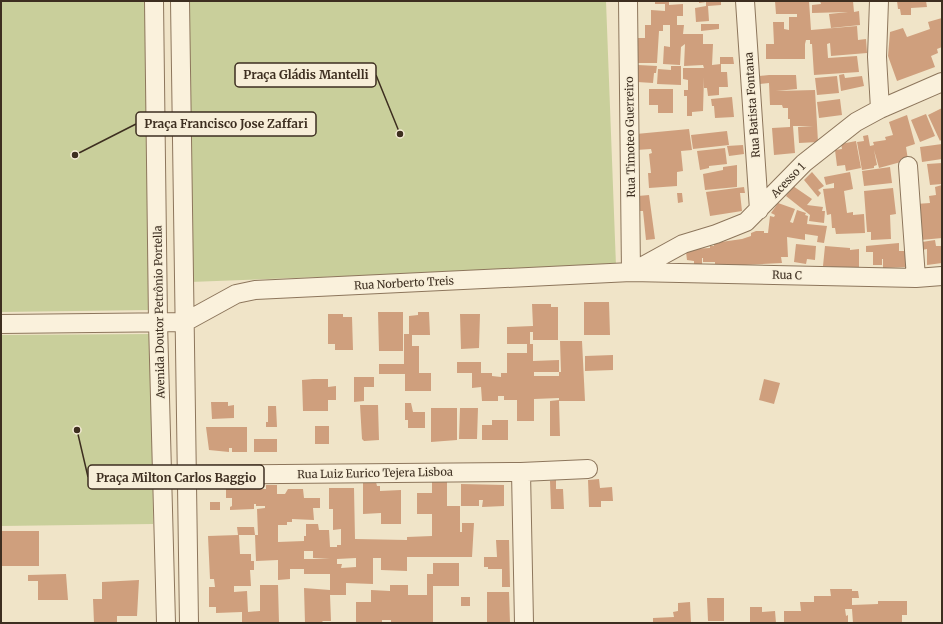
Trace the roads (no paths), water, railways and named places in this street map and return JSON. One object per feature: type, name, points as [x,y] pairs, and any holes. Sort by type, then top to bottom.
[{"type":"street","name":"Avenida Doutor Petrônio Portella","points":[[154,1],[158,322],[166,623]]},
{"type":"street","points":[[180,1],[189,623]]},
{"type":"street","name":"Rua Timoteo Guerreiro","points":[[628,1],[631,272]]},
{"type":"street","name":"Rua Batista Fontana","points":[[745,1],[759,210]]},
{"type":"street","points":[[879,1],[877,57],[880,108]]},
{"type":"street","name":"Acesso 1","points":[[631,272],[683,244],[716,234],[746,222],[804,163],[856,122],[880,108],[942,82]]},
{"type":"street","points":[[908,166],[916,278]]},
{"type":"street","name":"Rua Norberto Treis","points":[[185,322],[236,294],[255,290],[631,272]]},
{"type":"street","name":"Rua C","points":[[631,272],[916,278],[942,276]]},
{"type":"street","points":[[1,324],[185,322]]},
{"type":"street","name":"Rua Luiz Eurico Tejera Lisboa","points":[[162,476],[521,472],[588,469]]},
{"type":"street","points":[[521,472],[524,623]]},
{"type":"place","name":"Praça Gládis Mantelli","points":[[400,134]]},
{"type":"place","name":"Praça Francisco Jose Zaffari","points":[[75,155]]},
{"type":"place","name":"Praça Milton Carlos Baggio","points":[[77,430]]}]
